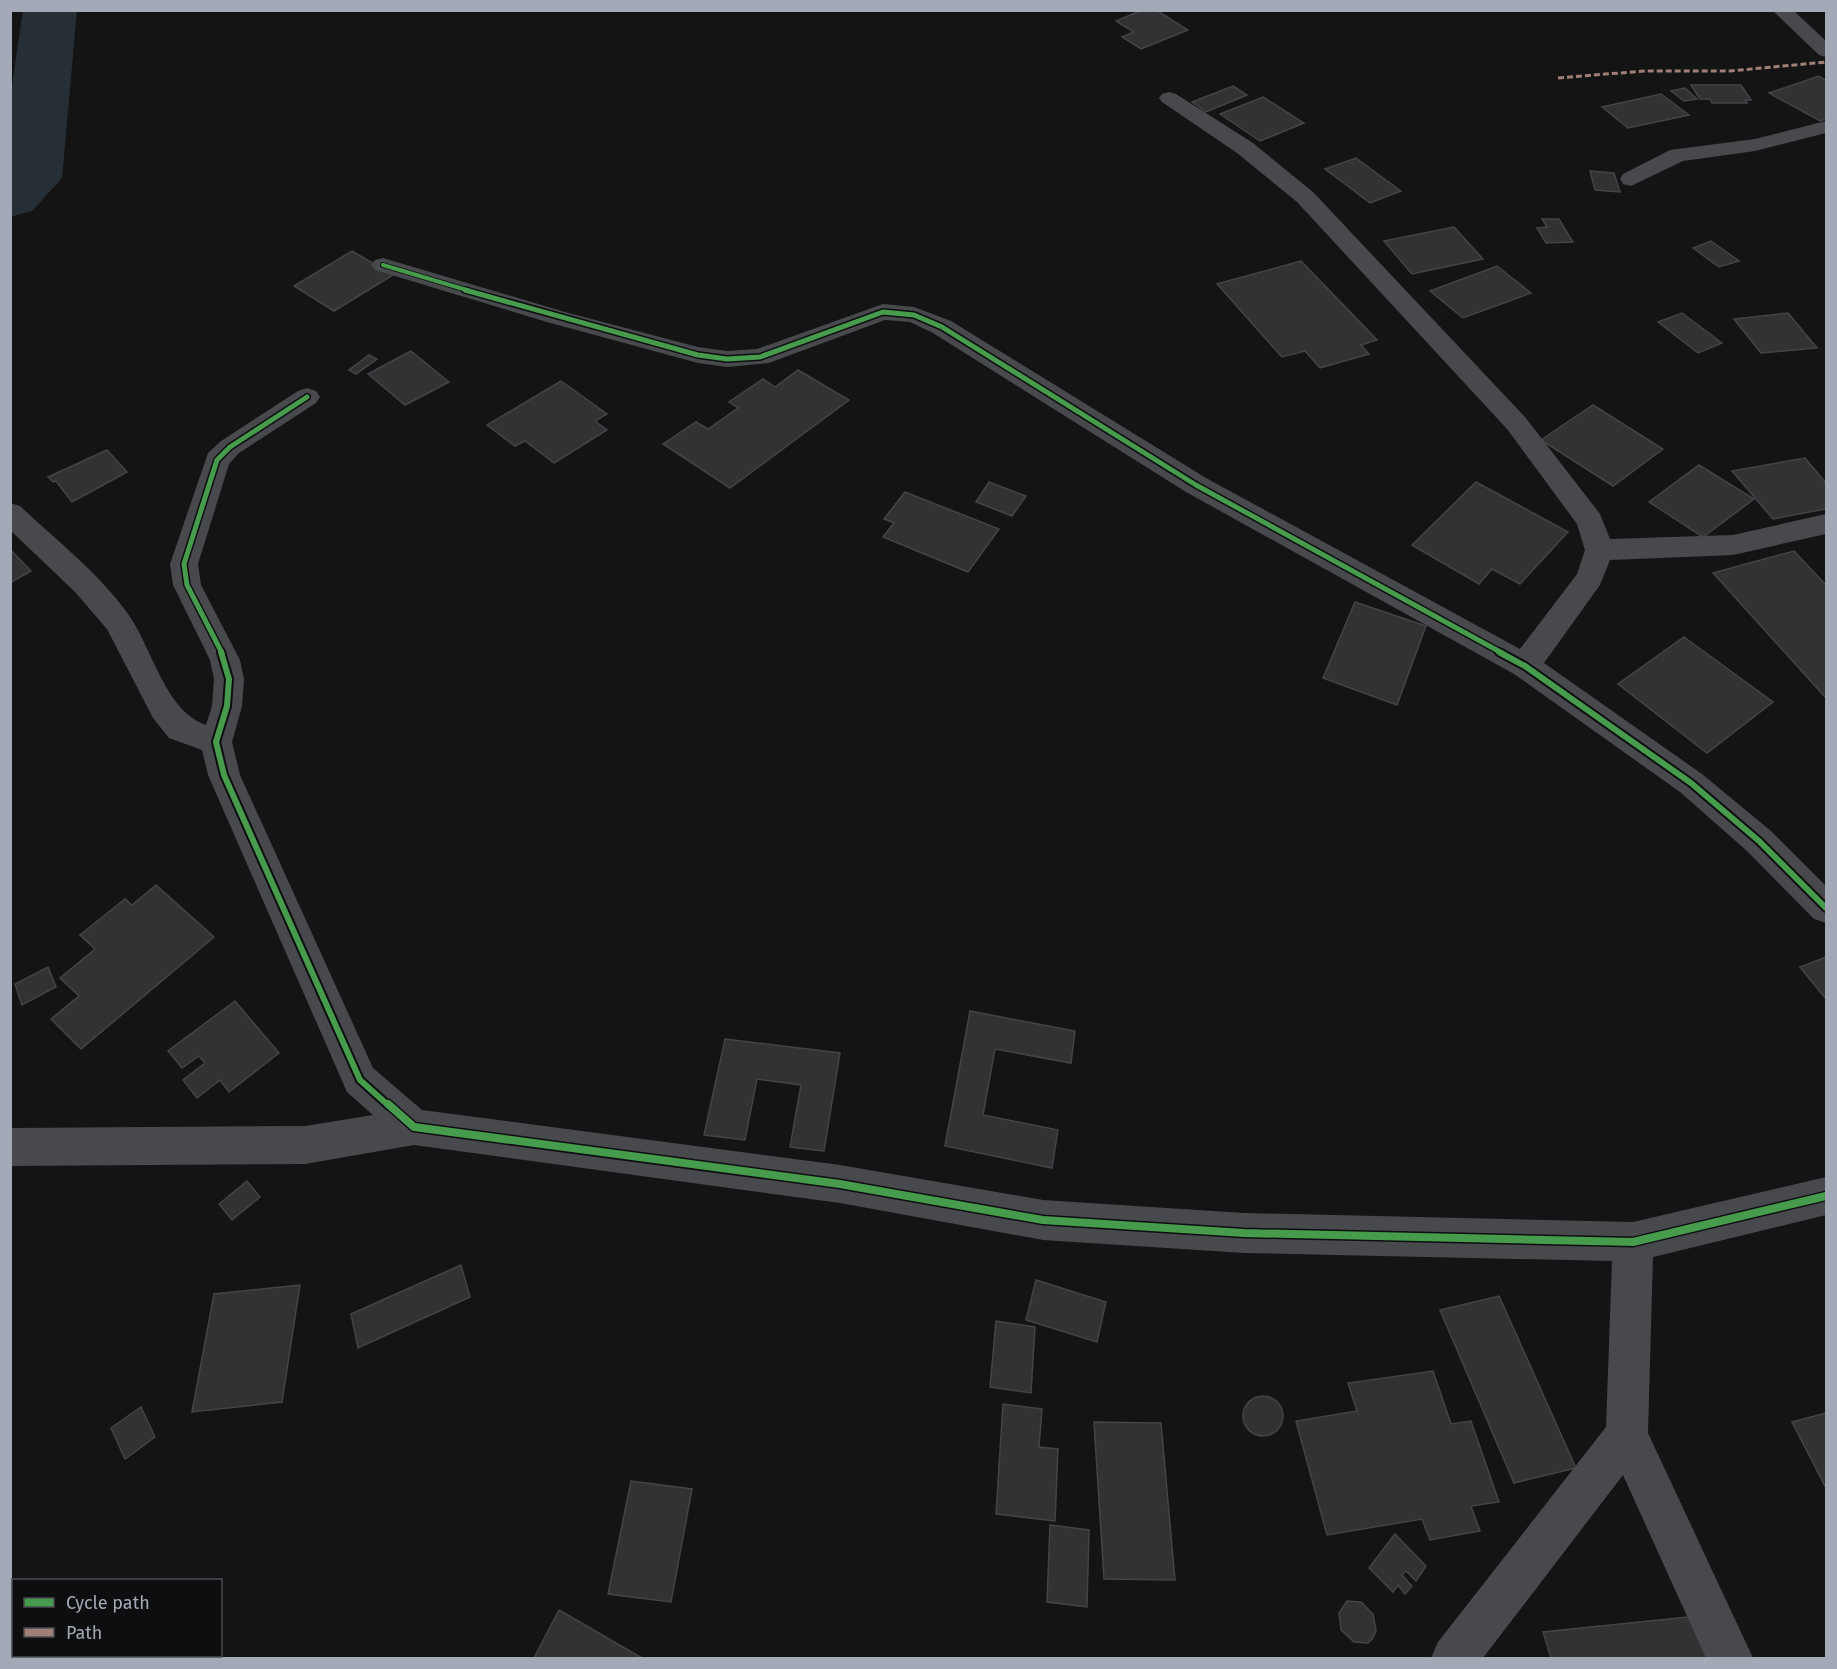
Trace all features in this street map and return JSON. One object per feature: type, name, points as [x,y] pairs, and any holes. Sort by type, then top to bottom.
[{"type":"street","points":[[1781,10],[1827,51]]},
{"type":"street","points":[[1169,98],[1245,148],[1305,197],[1516,423],[1590,521],[1599,550],[1590,577],[1525,666]]},
{"type":"street","points":[[1630,178],[1678,155],[1755,146],[1827,127]]},
{"type":"street","points":[[383,265],[698,355],[727,359],[760,357],[883,312],[914,315],[942,327],[1196,485],[1525,666],[1691,783],[1759,840],[1827,908]]},
{"type":"street","points":[[307,397],[230,447],[217,460],[190,538],[184,564],[187,585],[225,660],[229,680],[227,706],[216,742],[224,775],[360,1080],[414,1126]]},
{"type":"street","points":[[10,513],[85,584],[118,622],[164,709],[180,729],[216,742]]},
{"type":"street","points":[[1599,550],[1733,545],[1827,524]]},
{"type":"street","points":[[10,1147],[305,1145],[414,1126],[840,1184],[1043,1220],[1244,1233],[1633,1242],[1827,1196]]},
{"type":"street","points":[[1633,1242],[1627,1435],[1730,1659]]},
{"type":"street","points":[[1454,1659],[1627,1435]]},
{"type":"building","points":[[1142,10],[1156,10],[1188,30],[1141,49],[1122,37],[1134,32],[1116,21]]},
{"type":"building","points":[[1819,76],[1826,81],[1826,119],[1820,121],[1769,93]]},
{"type":"building","points":[[1691,85],[1741,85],[1751,100],[1745,100],[1747,103],[1712,103],[1710,99],[1700,99]]},
{"type":"building","points":[[1233,86],[1247,95],[1206,112],[1192,102]]},
{"type":"building","points":[[1685,88],[1697,99],[1684,101],[1671,91]]},
{"type":"building","points":[[1661,94],[1689,115],[1628,128],[1602,107]]},
{"type":"building","points":[[1263,97],[1304,123],[1260,141],[1220,114]]},
{"type":"building","points":[[1356,158],[1401,191],[1370,203],[1325,169]]},
{"type":"building","points":[[1590,171],[1614,173],[1620,192],[1595,190]]},
{"type":"building","points":[[1542,219],[1559,219],[1573,242],[1546,243],[1537,228],[1547,227]]},
{"type":"building","points":[[1454,227],[1483,259],[1412,274],[1384,241]]},
{"type":"building","points":[[1711,241],[1739,261],[1719,267],[1693,248]]},
{"type":"building","points":[[352,251],[393,275],[334,311],[294,286]]},
{"type":"building","points":[[1301,261],[1377,340],[1361,345],[1369,354],[1320,368],[1305,351],[1282,357],[1217,284]]},
{"type":"building","points":[[1497,266],[1531,293],[1463,318],[1430,291]]},
{"type":"building","points":[[1682,313],[1722,343],[1698,353],[1658,322]]},
{"type":"building","points":[[1788,313],[1817,348],[1761,353],[1734,319]]},
{"type":"building","points":[[411,351],[449,382],[405,405],[368,374]]},
{"type":"building","points":[[369,355],[377,359],[356,374],[349,370]]},
{"type":"building","points":[[798,370],[849,400],[730,488],[663,444],[696,422],[708,429],[738,408],[729,402],[763,379],[775,387]]},
{"type":"building","points":[[561,381],[607,414],[595,421],[607,430],[554,463],[525,441],[515,446],[487,425]]},
{"type":"building","points":[[1593,405],[1663,449],[1613,486],[1541,440]]},
{"type":"building","points":[[107,450],[127,472],[72,502],[56,481],[53,482],[48,477]]},
{"type":"building","points":[[1805,458],[1826,483],[1826,509],[1773,519],[1732,471]]},
{"type":"building","points":[[1699,465],[1754,499],[1703,537],[1649,502]]},
{"type":"building","points":[[989,482],[1026,496],[1012,516],[976,502]]},
{"type":"building","points":[[1476,482],[1568,532],[1520,584],[1492,569],[1479,584],[1412,545]]},
{"type":"building","points":[[905,492],[999,529],[968,572],[883,537],[894,523],[884,519]]},
{"type":"building","points":[[10,549],[31,571],[10,583]]},
{"type":"building","points":[[1794,551],[1826,585],[1826,698],[1713,573]]},
{"type":"building","points":[[1355,602],[1426,626],[1397,705],[1323,678]]},
{"type":"building","points":[[1684,637],[1773,702],[1707,753],[1618,684]]},
{"type":"building","points":[[156,885],[214,937],[81,1049],[51,1019],[79,996],[60,978],[95,949],[80,935],[125,899],[132,905]]},
{"type":"building","points":[[1826,957],[1826,999],[1800,967]]},
{"type":"building","points":[[48,967],[56,987],[22,1005],[15,984]]},
{"type":"building","points":[[235,1001],[279,1053],[229,1092],[220,1080],[197,1098],[183,1080],[205,1063],[199,1056],[182,1068],[168,1051]]},
{"type":"building","points":[[970,1011],[1075,1031],[1071,1063],[995,1049],[983,1115],[1058,1130],[1052,1168],[945,1146]]},
{"type":"building","points":[[725,1039],[840,1053],[824,1151],[790,1147],[801,1085],[757,1079],[745,1140],[704,1135]]},
{"type":"building","points":[[247,1181],[260,1197],[232,1220],[219,1204]]},
{"type":"building","points":[[461,1265],[470,1297],[358,1348],[351,1314]]},
{"type":"building","points":[[1036,1280],[1106,1302],[1097,1342],[1026,1320]]},
{"type":"building","points":[[300,1285],[282,1402],[192,1412],[214,1294]]},
{"type":"building","points":[[1499,1296],[1576,1468],[1514,1483],[1440,1310]]},
{"type":"building","points":[[996,1321],[1035,1327],[1031,1393],[990,1387]]},
{"type":"building","points":[[1433,1371],[1451,1424],[1471,1421],[1499,1502],[1471,1506],[1480,1531],[1430,1540],[1422,1519],[1327,1535],[1296,1421],[1357,1411],[1348,1383]]},
{"type":"building","points":[[1263,1396],[1277,1402],[1283,1416],[1277,1430],[1263,1436],[1249,1430],[1243,1416],[1249,1402]]},
{"type":"building","points":[[1003,1404],[1042,1409],[1039,1447],[1058,1449],[1055,1521],[996,1514]]},
{"type":"building","points":[[141,1407],[155,1437],[125,1459],[111,1428]]},
{"type":"building","points":[[1826,1413],[1826,1488],[1792,1422]]},
{"type":"building","points":[[1094,1422],[1161,1423],[1175,1580],[1104,1579]]},
{"type":"building","points":[[631,1481],[692,1489],[671,1602],[608,1594]]},
{"type":"building","points":[[1050,1525],[1089,1530],[1087,1607],[1047,1602]]},
{"type":"building","points":[[1395,1534],[1426,1566],[1416,1581],[1406,1571],[1402,1575],[1412,1586],[1405,1594],[1398,1585],[1393,1592],[1369,1568]]},
{"type":"building","points":[[1347,1601],[1361,1602],[1373,1614],[1376,1631],[1368,1643],[1354,1642],[1341,1630],[1339,1613]]},
{"type":"building","points":[[559,1610],[642,1658],[534,1658]]},
{"type":"building","points":[[1697,1616],[1712,1658],[1551,1658],[1543,1632]]},
{"type":"waterway","points":[[10,198],[31,178],[50,10]]},
{"type":"marked path","points":[[1558,78],[1644,71],[1730,71],[1826,62]]},
{"type":"cycle path","points":[[383,265],[556,317],[698,355],[727,359],[760,357],[883,312],[914,315],[942,327],[1196,485],[1525,666],[1691,783],[1759,841],[1826,908]]},
{"type":"cycle path","points":[[307,397],[230,447],[217,460],[184,564],[187,585],[225,660],[229,679],[227,706],[216,742],[224,775],[360,1080],[414,1127],[840,1184],[1043,1220],[1244,1233],[1633,1242],[1826,1196]]}]
